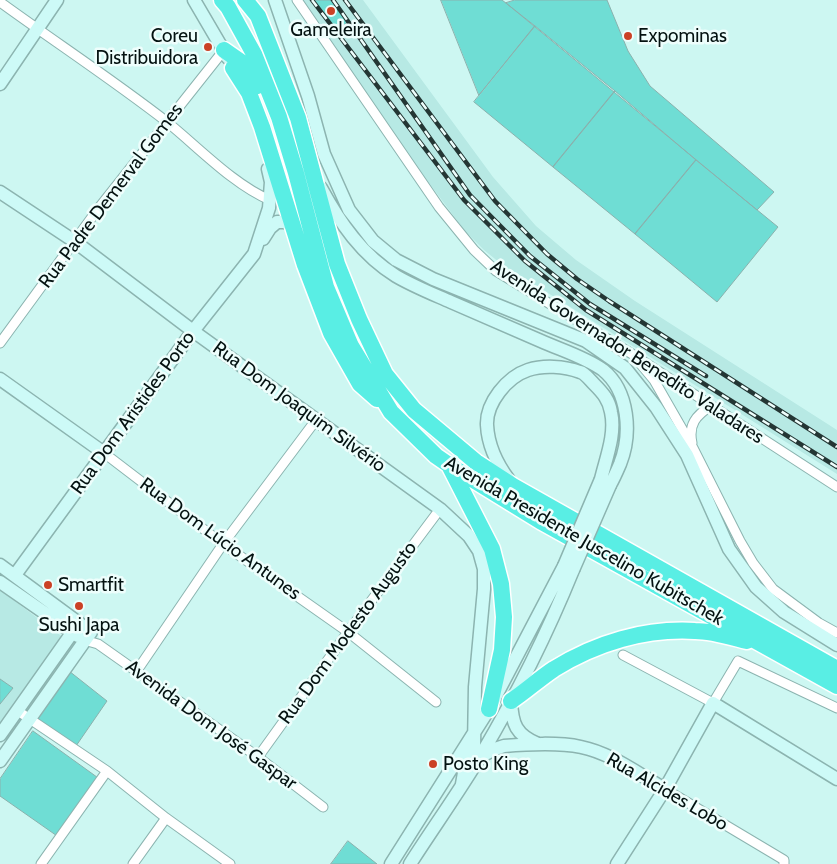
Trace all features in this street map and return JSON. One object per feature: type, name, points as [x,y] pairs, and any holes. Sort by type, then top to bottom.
[{"type":"highway","name":"Avenida Presidente Juscelino Kubitschek","points":[[222,0],[228,7],[254,54],[304,171],[359,319],[385,374],[414,410],[476,462],[513,486],[837,669]]},
{"type":"highway","name":"Avenida Presidente Juscelino Kubitschek","points":[[245,0],[258,16],[298,118],[304,171],[326,287],[351,346],[392,412],[436,456],[449,465],[540,521],[837,686]]},
{"type":"highway","points":[[252,0],[258,16]]},
{"type":"highway","points":[[224,50],[247,66],[266,102],[280,117]]},
{"type":"highway","points":[[232,68],[248,93],[262,128],[305,265],[331,333],[360,384],[392,412]]},
{"type":"highway","points":[[304,171],[300,228],[305,265]]},
{"type":"highway","points":[[449,465],[492,549],[501,584],[504,616],[502,650],[489,709]]},
{"type":"highway","points":[[511,701],[553,670],[580,654],[602,644],[623,638],[654,632],[696,630],[763,644]]},
{"type":"street","points":[[0,84],[57,0]]},
{"type":"street","points":[[0,2],[166,122],[243,184],[270,200],[271,182],[260,138],[224,50],[194,0]]},
{"type":"street","points":[[276,0],[308,96],[324,154],[348,210],[372,241],[396,260],[433,279],[586,341],[625,368],[656,407],[686,455],[729,549],[756,587],[784,612],[837,645]]},
{"type":"street","name":"Avenida Governador Benedito Valadares","points":[[297,0],[439,207],[474,250],[496,271],[632,354],[837,487]]},
{"type":"street","name":"Rua Padre Demerval Gomes","points":[[0,343],[74,242],[224,50]]},
{"type":"street","points":[[304,171],[331,206],[354,241],[373,260],[396,276],[438,296],[583,359],[603,371],[618,389],[626,407],[626,441],[621,463],[606,482],[568,568],[489,709],[390,864]]},
{"type":"street","name":"Rua Dom Joaquim Silvério","points":[[0,192],[74,242],[193,331],[440,509],[469,536],[479,551],[484,570],[473,735]]},
{"type":"street","name":"Rua Dom Aristides Porto","points":[[254,254],[270,200]]},
{"type":"street","name":"Rua Dom Aristides Porto","points":[[15,575],[193,331],[254,254],[270,228],[277,222],[285,222],[292,225]]},
{"type":"street","points":[[632,354],[654,380],[693,448],[753,563],[773,589],[837,634]]},
{"type":"street","points":[[513,486],[498,464],[490,442],[487,424],[490,405],[505,384],[527,370],[551,366],[582,372],[606,397],[612,413],[613,432],[606,482]]},
{"type":"street","name":"Rua Dom Lúcio Antunes","points":[[0,379],[104,452],[223,544],[348,632],[436,702]]},
{"type":"street","points":[[693,448],[690,436],[692,423],[700,413],[711,406]]},
{"type":"street","points":[[136,672],[223,544],[316,420]]},
{"type":"street","points":[[705,472],[705,497]]},
{"type":"street","name":"Rua Dom Modesto Augusto","points":[[258,757],[440,509]]},
{"type":"street","name":"Avenida Dom José Gaspar","points":[[0,565],[15,575],[76,628]]},
{"type":"street","points":[[410,864],[480,757],[511,701],[553,619],[568,568]]},
{"type":"street","name":"Avenida Dom José Gaspar","points":[[0,582],[76,628],[258,757],[323,807]]},
{"type":"street","points":[[0,735],[76,628]]},
{"type":"street","points":[[821,635],[837,634]]},
{"type":"street","points":[[0,761],[87,636]]},
{"type":"street","points":[[623,655],[713,703],[837,779]]},
{"type":"street","points":[[617,864],[664,789],[738,661],[837,708]]},
{"type":"street","name":"Rua Dom Joaquim Silvério","points":[[459,757],[475,687]]},
{"type":"street","name":"Rua Alcides Lobo","points":[[511,701],[514,723],[518,731],[525,739],[540,745]]},
{"type":"street","points":[[18,711],[107,772],[228,863]]},
{"type":"street","points":[[462,784],[465,767],[474,747],[473,735]]},
{"type":"street","name":"Rua Alcides Lobo","points":[[480,757],[504,746],[540,745],[581,747],[602,754],[784,860],[784,864]]},
{"type":"street","points":[[41,864],[107,772]]},
{"type":"street","points":[[133,864],[166,818]]},
{"type":"shaded area","points":[[296,0],[363,0],[493,177],[536,226],[576,260],[635,301],[837,430],[837,474],[500,263],[484,250],[465,231]]},
{"type":"shaded area","points":[[0,590],[64,638],[0,723]]},
{"type":"building","name":"Gameleira","points":[[314,0],[331,0],[348,22],[336,31]]},
{"type":"building","points":[[441,0],[502,0],[535,26],[479,95]]},
{"type":"building","points":[[515,0],[607,0],[628,51],[650,86],[774,192],[757,210],[506,3]]},
{"type":"building","points":[[535,26],[615,91],[553,167],[474,102]]},
{"type":"building","points":[[615,91],[696,160],[635,234],[553,167]]},
{"type":"building","points":[[696,160],[778,227],[717,302],[635,234]]},
{"type":"building","points":[[69,671],[107,701],[76,746],[36,718]]},
{"type":"building","points":[[0,679],[13,688],[0,704]]},
{"type":"building","points":[[33,731],[101,780],[60,838],[0,796],[0,779]]},
{"type":"building","points":[[348,841],[377,864],[331,864]]},
{"type":"railway","points":[[312,0],[464,200],[525,261],[586,310],[837,467]]},
{"type":"railway","points":[[333,0],[470,195],[530,256],[590,304],[706,376]]},
{"type":"railway","points":[[345,0],[495,201],[547,254],[577,279],[609,301],[837,447]]},
{"type":"place","name":"Gameleira","points":[[331,11]]},
{"type":"place","name":"Expominas","points":[[628,36]]},
{"type":"place","name":"Coreu Distribuidora","points":[[208,47]]},
{"type":"place","name":"Smartfit","points":[[48,585]]},
{"type":"place","name":"Sushi Japa","points":[[79,606]]},
{"type":"place","name":"Posto King","points":[[433,764]]}]
